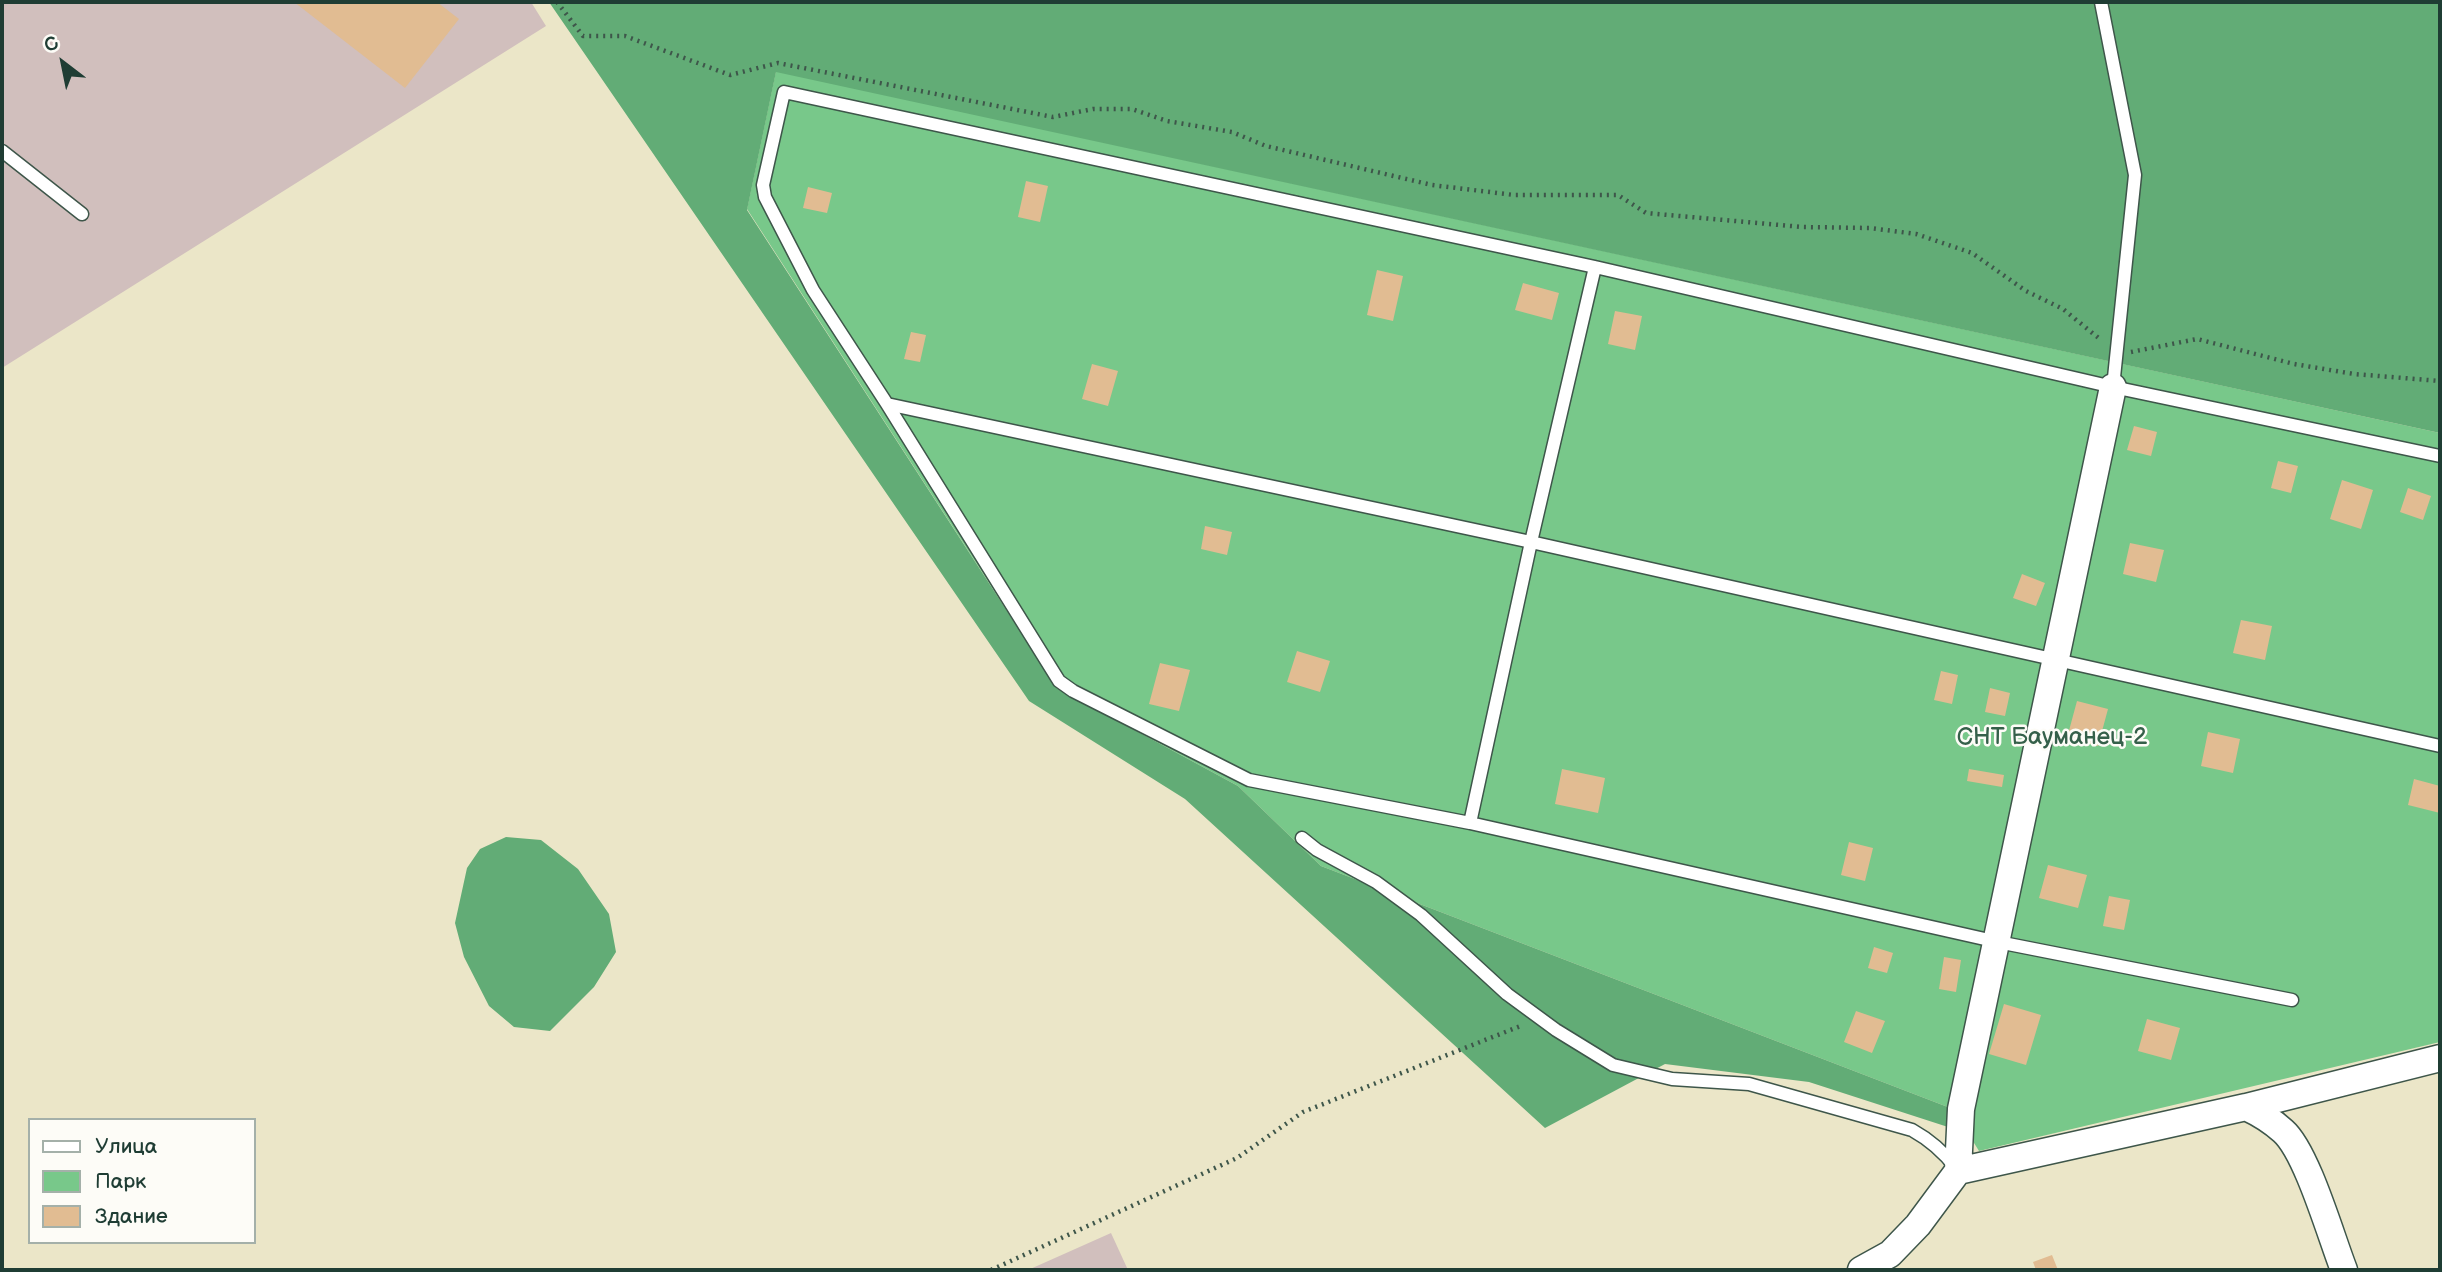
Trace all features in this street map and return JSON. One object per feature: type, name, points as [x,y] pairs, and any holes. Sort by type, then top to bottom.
[{"type":"street","points":[[1861,1270],[1890,1254],[1917,1225],[1958,1171],[1961,1109],[2113,387]]},
{"type":"street","points":[[1958,1171],[2246,1107],[2440,1058]]},
{"type":"street","points":[[2246,1107],[2261,1114],[2285,1132],[2302,1159],[2344,1270]]},
{"type":"lane","points":[[2101,2],[2135,175],[2113,387]]},
{"type":"lane","points":[[2292,1000],[1998,942],[1470,823],[1249,780],[1073,691],[1059,681],[813,290],[765,197],[763,185],[785,92],[1595,267],[2113,387],[2440,456]]},
{"type":"lane","points":[[2,151],[82,214]]},
{"type":"lane","points":[[1470,823],[1531,542],[1595,267]]},
{"type":"lane","points":[[887,404],[1531,542],[2440,746]]},
{"type":"lane","points":[[1302,838],[1317,850],[1376,882],[1421,915],[1507,994],[1613,1065],[1672,1079],[1749,1084],[1912,1130],[1938,1147],[1958,1171]]},
{"type":"path","points":[[557,2],[583,36],[625,36],[730,75],[778,63],[1053,117],[1093,109],[1132,109],[1167,121],[1232,132],[1266,146],[1432,185],[1514,195],[1618,195],[1646,212],[1802,227],[1870,228],[1916,234],[1972,253],[2026,291],[2063,309],[2116,352],[2136,352],[2197,338],[2294,364],[2354,374],[2440,381]]},
{"type":"path","points":[[991,1270],[1237,1158],[1303,1112],[1540,1018]]},
{"type":"shaded area","points":[[2,2],[531,2],[546,26],[2,368]]},
{"type":"shaded area","points":[[1111,1233],[1128,1270],[1028,1270]]},
{"type":"green space","points":[[549,2],[2440,2],[2440,433],[776,72],[747,210],[1057,688],[1238,786],[1321,866],[1953,1109],[1948,1127],[1809,1082],[1665,1064],[1545,1128],[1185,799],[1029,701]]},
{"type":"green space","name":"СНТ Бауманец-2","points":[[776,71],[2440,433],[2440,1042],[1979,1151],[1953,1109],[1321,866],[1238,786],[1057,688],[747,209]]},
{"type":"green space","points":[[506,837],[541,840],[578,869],[609,914],[616,952],[594,987],[550,1031],[514,1027],[489,1006],[464,957],[455,923],[467,868],[480,849]]},
{"type":"building","points":[[294,2],[437,2],[459,19],[405,88]]},
{"type":"building","points":[[1026,181],[1048,186],[1040,222],[1018,217]]},
{"type":"building","points":[[808,187],[832,193],[827,213],[803,208]]},
{"type":"building","points":[[1377,270],[1403,276],[1393,321],[1367,315]]},
{"type":"building","points":[[1523,283],[1559,293],[1552,320],[1515,310]]},
{"type":"building","points":[[1615,311],[1642,316],[1635,350],[1608,344]]},
{"type":"building","points":[[911,332],[926,335],[920,362],[904,359]]},
{"type":"building","points":[[1092,364],[1118,371],[1108,406],[1082,399]]},
{"type":"building","points":[[2134,426],[2157,432],[2151,456],[2127,450]]},
{"type":"building","points":[[2278,461],[2298,466],[2291,493],[2271,488]]},
{"type":"building","points":[[2342,480],[2373,490],[2361,529],[2330,519]]},
{"type":"building","points":[[2408,488],[2431,496],[2423,520],[2400,512]]},
{"type":"building","points":[[1205,526],[1232,532],[1227,555],[1201,549]]},
{"type":"building","points":[[2130,543],[2164,550],[2156,582],[2123,574]]},
{"type":"building","points":[[2022,574],[2045,583],[2036,606],[2013,598]]},
{"type":"building","points":[[2241,620],[2272,626],[2265,660],[2233,653]]},
{"type":"building","points":[[1297,651],[1330,661],[1320,692],[1287,682]]},
{"type":"building","points":[[1160,663],[1190,670],[1179,711],[1149,704]]},
{"type":"building","points":[[1941,671],[1958,675],[1952,704],[1934,700]]},
{"type":"building","points":[[1990,688],[2010,693],[2005,716],[1985,712]]},
{"type":"building","points":[[2077,701],[2108,709],[2098,746],[2067,738]]},
{"type":"building","points":[[2208,732],[2240,739],[2233,773],[2201,766]]},
{"type":"building","points":[[1562,769],[1605,778],[1598,813],[1555,804]]},
{"type":"building","points":[[1969,769],[2004,775],[2002,787],[1967,781]]},
{"type":"building","points":[[2414,779],[2440,786],[2440,813],[2408,805]]},
{"type":"building","points":[[1849,842],[1873,848],[1865,881],[1841,875]]},
{"type":"building","points":[[2048,865],[2087,875],[2078,908],[2039,898]]},
{"type":"building","points":[[2109,896],[2130,900],[2124,930],[2103,926]]},
{"type":"building","points":[[1874,947],[1893,953],[1887,973],[1868,968]]},
{"type":"building","points":[[1944,957],[1961,960],[1956,992],[1939,989]]},
{"type":"building","points":[[2004,1004],[2041,1015],[2026,1065],[1989,1054]]},
{"type":"building","points":[[1856,1011],[1885,1021],[1872,1053],[1844,1042]]},
{"type":"building","points":[[2147,1019],[2180,1028],[2171,1060],[2138,1051]]},
{"type":"building","points":[[2052,1255],[2058,1270],[2036,1270],[2033,1262]]}]
